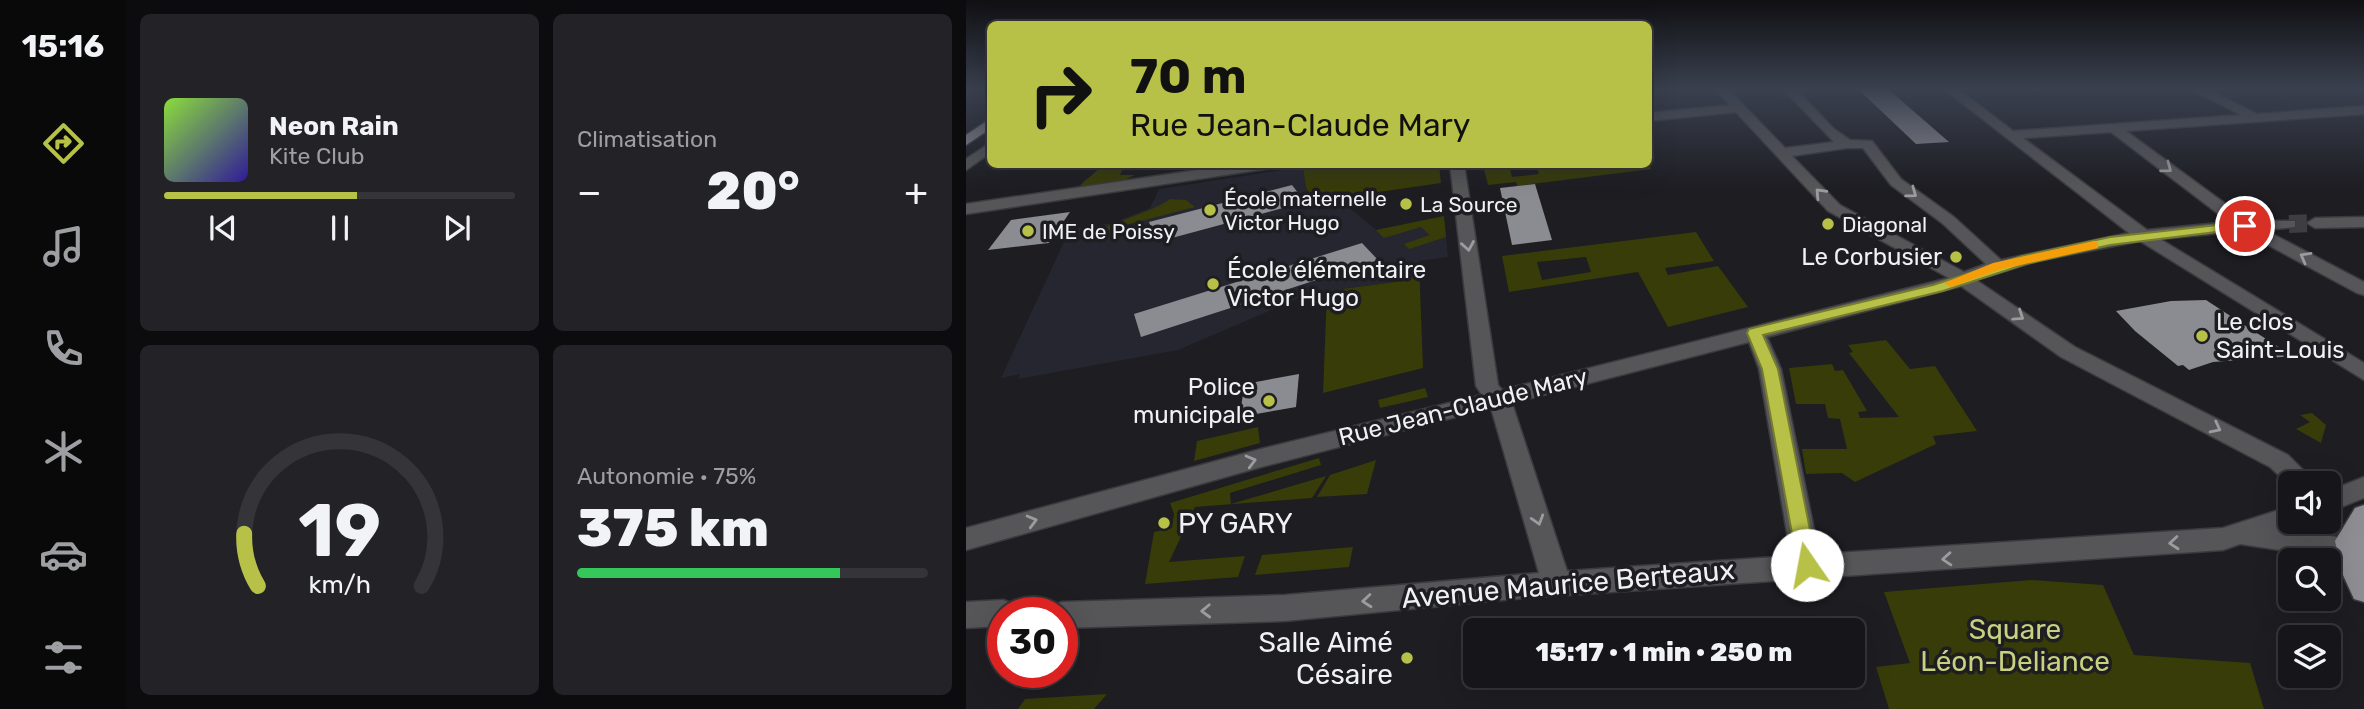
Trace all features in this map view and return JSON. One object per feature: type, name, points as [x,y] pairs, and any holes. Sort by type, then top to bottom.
[{"type":"main road","points":[[966,141],[987,125]]},
{"type":"main road","points":[[2364,515],[2351,535],[2357,550],[2364,590]]},
{"type":"street","points":[[1754,122],[1834,208],[1907,245],[2068,352],[2279,461],[2290,471]]},
{"type":"street","points":[[1820,122],[1847,144]]},
{"type":"street","points":[[1993,122],[2145,237],[2364,373]]},
{"type":"street","points":[[2010,135],[2183,122]]},
{"type":"street","points":[[2113,127],[2245,226],[2364,289]]},
{"type":"street","points":[[1782,153],[1847,144],[1867,144],[1896,182],[1948,220],[1998,266]]},
{"type":"street","points":[[966,166],[987,149]]},
{"type":"street","points":[[1146,183],[1152,168]]},
{"type":"street","points":[[966,209],[1245,168]]},
{"type":"street","points":[[1458,168],[1488,386],[1505,410],[1557,584]]},
{"type":"street","points":[[2315,223],[2364,222]]},
{"type":"street","name":"Rue Jean-Claude Mary","points":[[966,539],[1261,458],[1497,401],[1961,279],[1998,266],[2145,237],[2289,224]]},
{"type":"street","points":[[1755,333],[1770,369],[1807,565]]},
{"type":"street","points":[[2341,497],[2364,487]]},
{"type":"street","name":"Avenue Maurice Berteaux","points":[[2242,535],[2278,521]]},
{"type":"street","name":"Avenue Maurice Berteaux","points":[[1078,614],[1285,608],[1557,584],[1807,565],[2092,549],[2242,535],[2357,550]]},
{"type":"street","points":[[966,615],[987,614]]},
{"type":"shaded area","name":"École élémentaire Victor Hugo","points":[[1303,168],[1306,188],[1322,201],[1338,198],[1376,230],[1444,218],[1448,257],[1404,263],[1403,281],[1311,293],[1178,350],[1018,379],[1020,374],[1001,378],[1070,229],[1113,223],[1150,208],[1159,189]]},
{"type":"green space","points":[[1099,168],[1123,168],[1120,175],[1135,175],[1119,182],[1079,188]]},
{"type":"green space","points":[[1303,168],[1439,168],[1441,183],[1317,201],[1306,188]]},
{"type":"green space","points":[[1484,168],[1510,168],[1512,177],[1539,174],[1537,168],[1651,169],[1517,186],[1516,182],[1488,185]]},
{"type":"green space","points":[[1170,199],[1186,200],[1195,207],[1114,228],[1108,231],[1109,234],[1085,240],[1100,230]]},
{"type":"green space","points":[[1444,216],[1446,237],[1409,249],[1404,244],[1430,235],[1421,227],[1384,238],[1376,230]]},
{"type":"green space","points":[[1696,232],[1714,261],[1665,268],[1668,275],[1718,266],[1748,307],[1668,327],[1638,272],[1509,292],[1502,256]],"holes":[[[1586,257],[1591,272],[1542,280],[1537,262]]]},
{"type":"green space","points":[[1419,261],[1423,368],[1323,393],[1327,291],[1403,281],[1404,263]]},
{"type":"green space","points":[[1886,340],[1910,369],[1935,366],[1977,431],[1933,436],[1936,444],[1855,482],[1842,473],[1806,474],[1802,449],[1847,449],[1840,419],[1828,418],[1825,404],[1796,404],[1789,368],[1832,364],[1835,371],[1843,370],[1867,411],[1858,412],[1860,418],[1899,417],[1849,353],[1853,352],[1848,345]]},
{"type":"green space","points":[[1425,388],[1428,397],[1380,408],[1378,400]]},
{"type":"green space","points":[[2312,413],[2326,425],[2321,443],[2296,429],[2310,422],[2300,415]]},
{"type":"green space","points":[[1258,427],[1260,443],[1194,461],[1197,441]]},
{"type":"green space","points":[[1319,458],[1321,465],[1230,493],[1231,504],[1326,476],[1312,498],[1195,507],[1169,562],[1245,556],[1238,577],[1145,584],[1154,532],[1172,528],[1174,514],[1170,503]]},
{"type":"green space","points":[[1376,460],[1367,494],[1317,497],[1330,475]]},
{"type":"green space","points":[[1353,547],[1349,567],[1255,575],[1262,555]]},
{"type":"green space","name":"Square Léon-Deliance","points":[[2031,580],[2103,585],[2134,655],[2250,663],[2264,709],[1889,709],[1876,667],[1910,663],[1884,592]]},
{"type":"green space","points":[[1107,694],[1094,709],[1018,709],[1025,699]]},
{"type":"building","points":[[1893,122],[1926,122],[1949,142],[1916,144]]},
{"type":"building","points":[[1535,184],[1552,240],[1512,245],[1500,188]]},
{"type":"building","points":[[1292,185],[1305,202],[1157,242],[1149,222]]},
{"type":"building","name":"IME de Poissy","points":[[1070,212],[1049,243],[988,250],[1011,220]]},
{"type":"building","points":[[1362,243],[1378,260],[1141,337],[1134,314]]},
{"type":"building","name":"Le clos Saint-Louis","points":[[2206,300],[2293,356],[2213,362],[2189,370],[2183,365],[2178,366],[2135,331],[2116,311],[2171,301]]},
{"type":"building","name":"Police municipale","points":[[1299,374],[1296,407],[1239,417],[1245,384]]},
{"type":"tunnel","points":[[2289,224],[2315,223]]},
{"type":"slow traffic","points":[[1951,283],[1998,266],[2094,245]]},
{"type":"place","name":"La Source","points":[[1406,204]]},
{"type":"place","name":"École maternelle Victor Hugo","points":[[1210,210]]},
{"type":"place","name":"Diagonal","points":[[1828,224]]},
{"type":"place","name":"IME de Poissy","points":[[1028,231]]},
{"type":"place","name":"Le Corbusier","points":[[1956,257]]},
{"type":"place","name":"École élémentaire Victor Hugo","points":[[1213,284]]},
{"type":"place","name":"Le clos Saint-Louis","points":[[2202,336]]},
{"type":"place","name":"Police municipale","points":[[1269,401]]},
{"type":"place","name":"PY GARY","points":[[1164,523]]},
{"type":"place","name":"Salle Aimé Césaire","points":[[1407,658]]},
{"type":"route","points":[[1807,565],[1770,369],[1755,333],[1938,288],[2022,260],[2110,241],[2245,226]]}]
